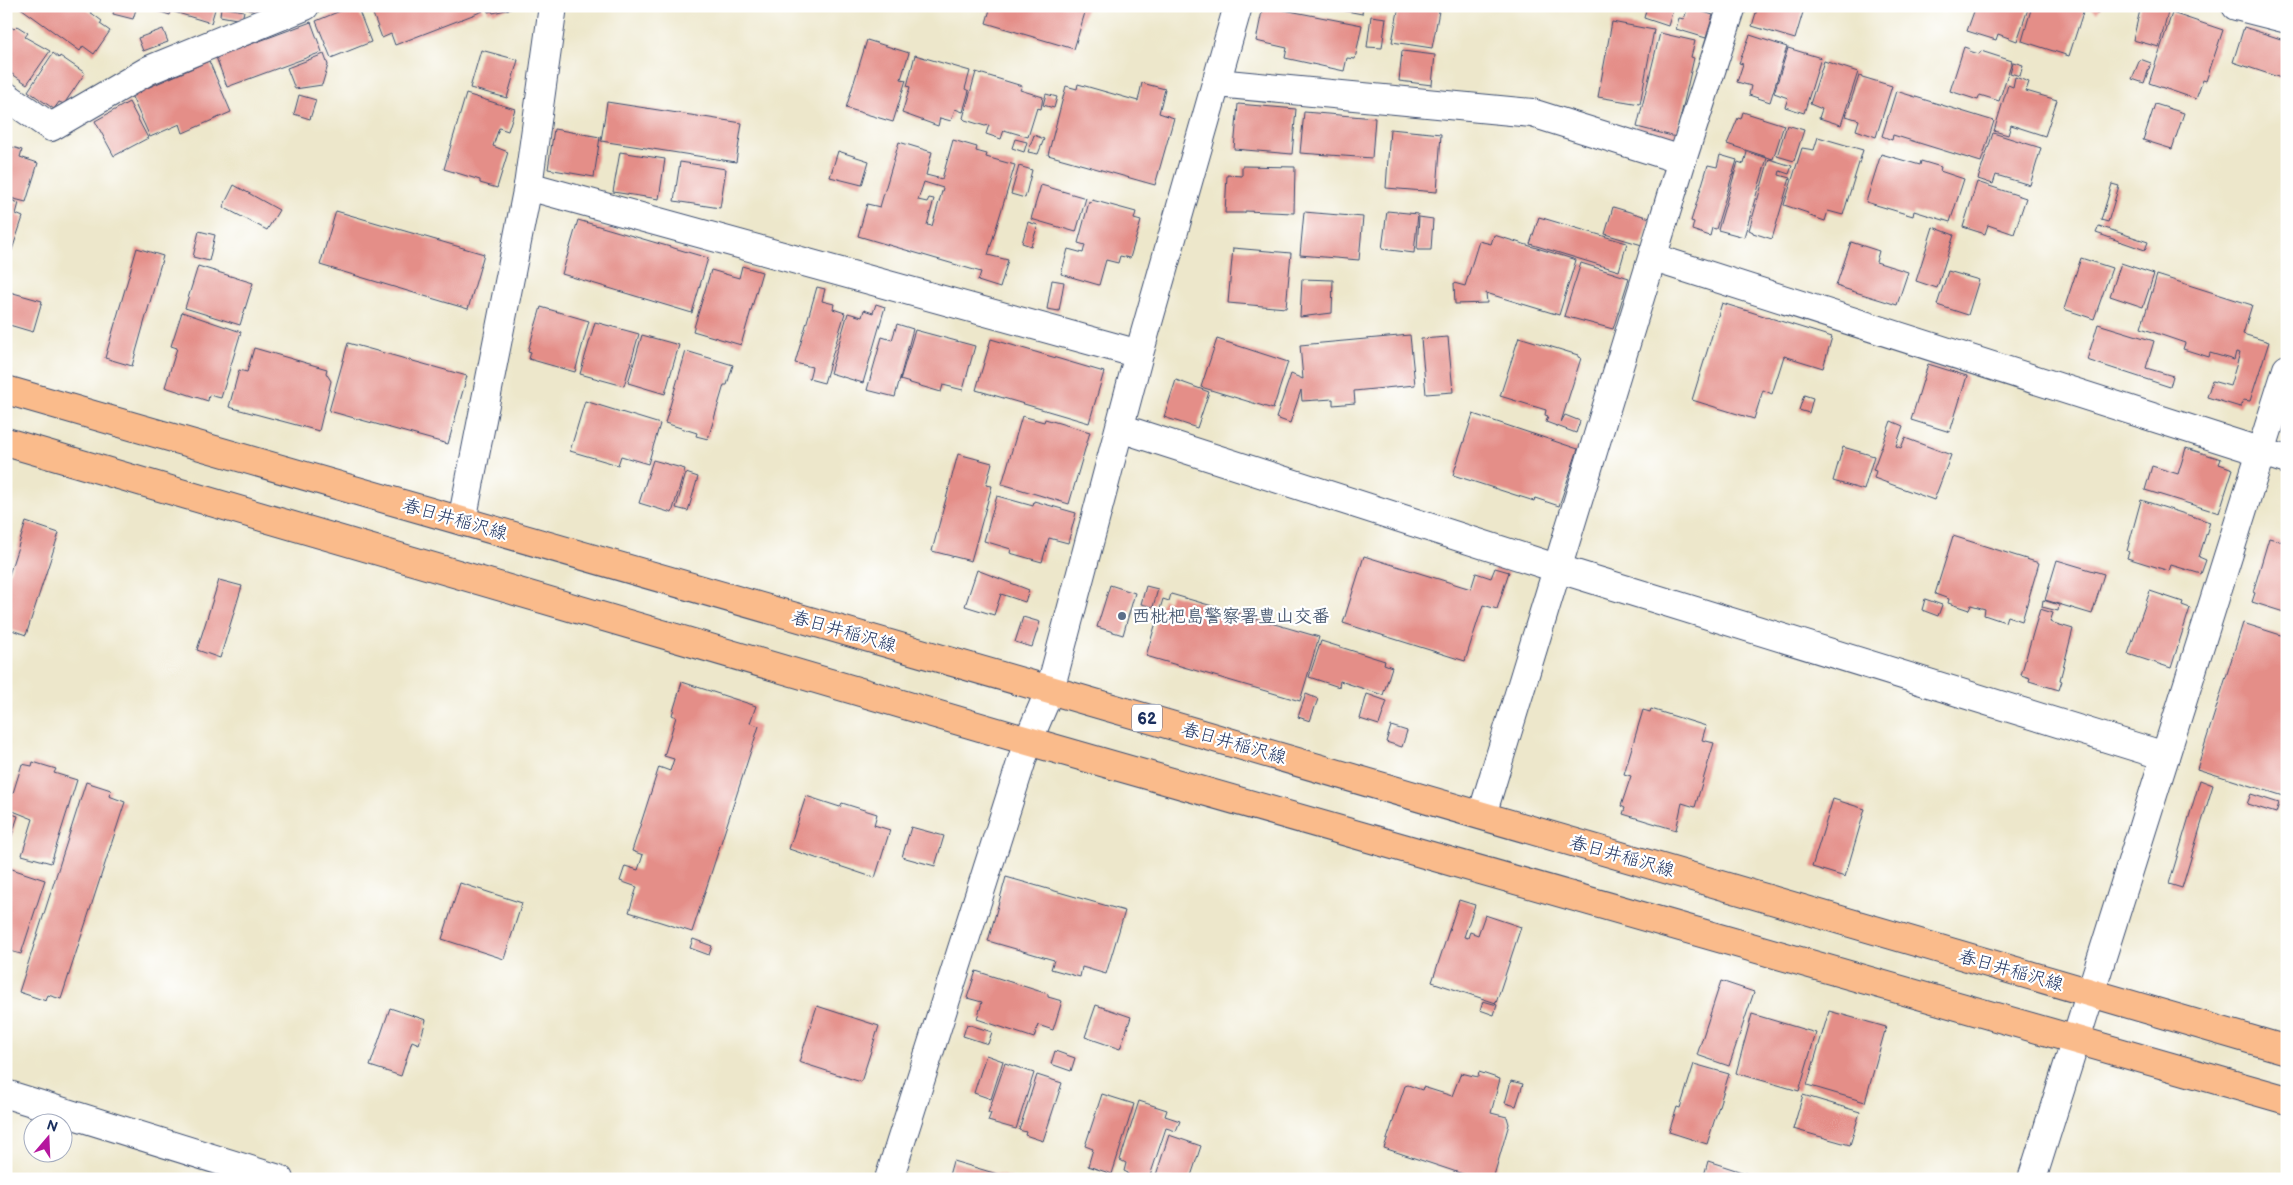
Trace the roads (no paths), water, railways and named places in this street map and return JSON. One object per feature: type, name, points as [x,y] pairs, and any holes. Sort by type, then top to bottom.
[{"type":"main road","name":"春日井稲沢線","points":[[6,390],[1050,690],[2287,1050]]},
{"type":"main road","points":[[6,442],[1028,741],[2076,1038],[2287,1100]]},
{"type":"street","points":[[6,96],[51,127],[149,70],[305,6]]},
{"type":"street","points":[[462,521],[528,186],[553,6]]},
{"type":"street","points":[[889,1179],[1028,741],[1050,690],[1139,354],[1218,83],[1238,6]]},
{"type":"street","points":[[1482,815],[1556,568],[1654,258],[1682,160],[1732,6]]},
{"type":"street","points":[[2236,6],[2287,19]]},
{"type":"street","points":[[1218,83],[1532,113],[1682,160]]},
{"type":"street","points":[[528,186],[1139,354]]},
{"type":"street","points":[[1654,258],[2274,456]]},
{"type":"street","points":[[2032,1179],[2165,756],[2274,456],[2287,369]]},
{"type":"street","points":[[1120,428],[1556,568],[2165,756]]},
{"type":"street","points":[[6,1094],[279,1179]]},
{"type":"place","name":"西枇杷島警察署豊山交番","points":[[1122,616]]}]
